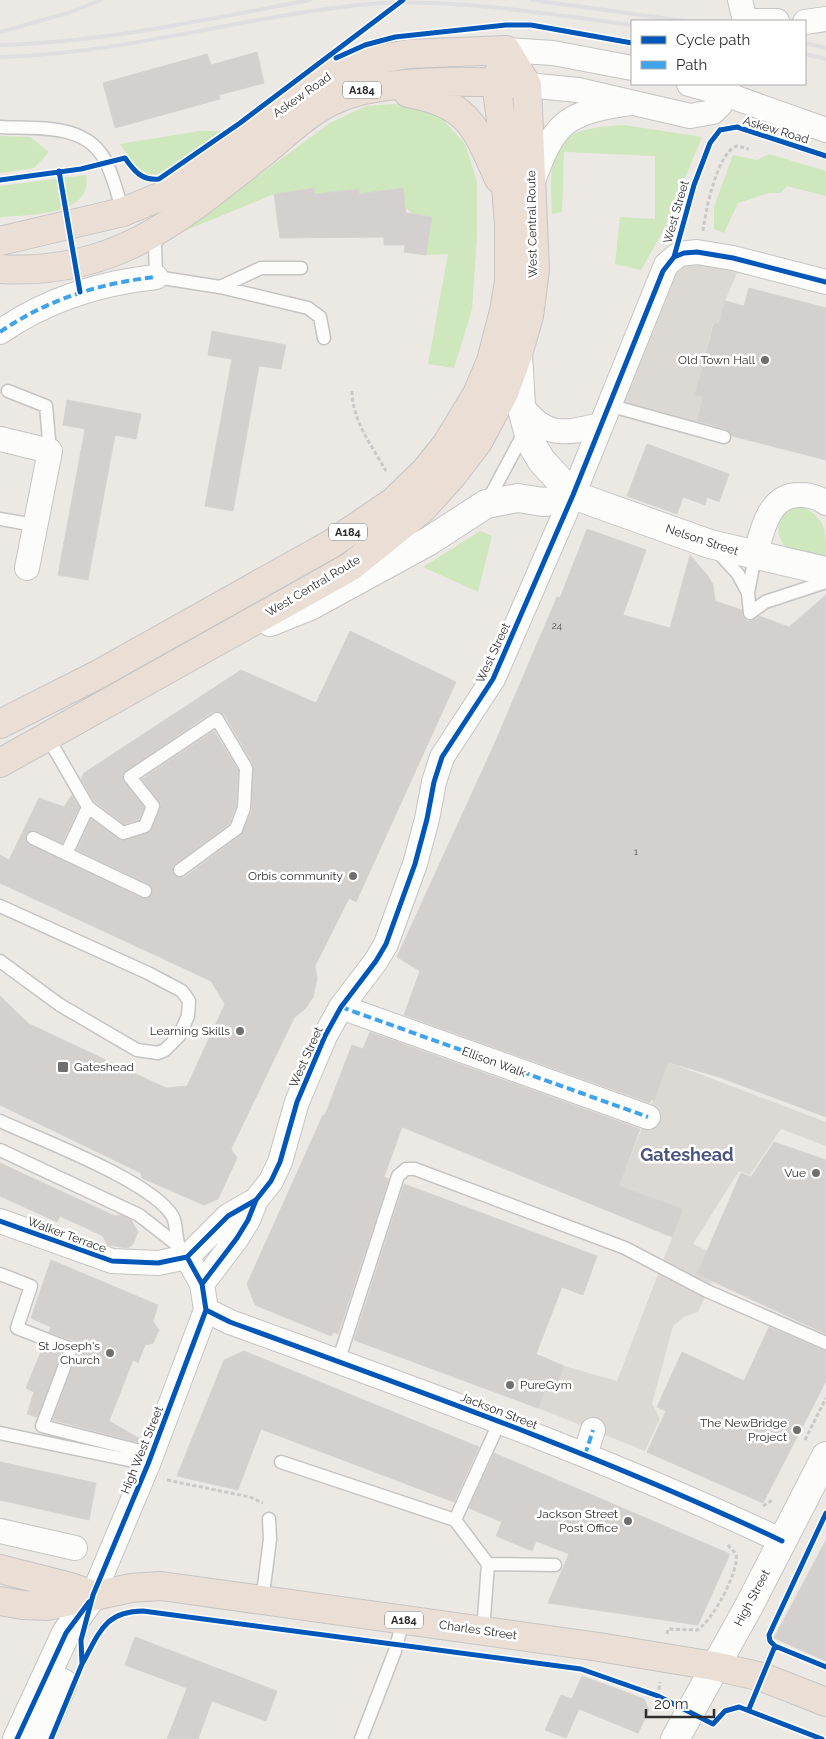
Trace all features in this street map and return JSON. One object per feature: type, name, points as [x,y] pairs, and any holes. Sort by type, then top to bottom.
[{"type":"highway","name":"A184","points":[[506,50],[496,82],[527,85]]},
{"type":"highway","name":"West Central Route","points":[[0,763],[350,567],[398,531],[422,509],[452,476],[478,442],[504,393],[518,354],[529,316],[534,270],[533,181],[527,85],[506,50]]},
{"type":"highway","name":"Askew Road","points":[[0,241],[123,212],[146,204],[181,185],[266,121],[340,69],[379,57],[506,50]]},
{"type":"highway","name":"West Central Route","points":[[0,724],[114,666],[331,544],[393,502],[425,471],[462,421],[477,394],[498,338],[509,281],[509,225],[501,120],[496,82]]},
{"type":"highway","name":"Askew Road","points":[[0,269],[56,268],[90,261],[131,246],[186,213],[322,106],[353,92],[376,88],[496,82]]},
{"type":"highway","points":[[376,88],[439,100],[455,108],[468,119],[479,135],[506,194]]},
{"type":"highway","points":[[0,1569],[67,1586],[93,1596]]},
{"type":"highway","name":"Charles Street","points":[[93,1596],[131,1588],[162,1586],[262,1602],[483,1631],[714,1666]]},
{"type":"highway","name":"A184","points":[[0,1601],[23,1605],[48,1606],[93,1596]]},
{"type":"highway","name":"A184","points":[[714,1666],[762,1677],[826,1702]]},
{"type":"street","points":[[740,0],[745,20]]},
{"type":"street","points":[[806,22],[826,19]]},
{"type":"street","name":"Askew Road","points":[[506,50],[553,52],[631,68]]},
{"type":"street","name":"Askew Road","points":[[527,85],[578,90],[690,116],[722,96]]},
{"type":"street","name":"Askew Road","points":[[691,85],[822,128]]},
{"type":"street","name":"Askew Road","points":[[533,181],[546,146],[562,125],[586,111],[629,103]]},
{"type":"street","points":[[697,252],[733,258],[826,282]]},
{"type":"street","name":"West Street","points":[[202,1284],[237,1238],[248,1220],[256,1200],[270,1181],[280,1162],[296,1102],[325,1036],[341,1007],[376,961],[386,944],[415,864],[427,819],[434,782],[442,757],[448,744],[494,679],[573,496],[663,271],[674,258],[684,253],[697,252]]},
{"type":"street","points":[[0,332],[58,300],[111,284],[156,277]]},
{"type":"street","points":[[198,651],[310,606],[429,541],[486,504],[518,498],[554,501],[573,496],[541,460],[523,417],[518,354]]},
{"type":"street","points":[[523,417],[550,430],[571,432],[604,415]]},
{"type":"street","points":[[0,438],[50,450],[27,568]]},
{"type":"street","name":"Nelson Street","points":[[573,496],[710,544],[756,556],[767,519],[778,502],[796,494],[814,496],[826,503]]},
{"type":"street","points":[[756,556],[826,571]]},
{"type":"street","name":"Ellison Walk","points":[[341,1007],[648,1117]]},
{"type":"street","name":"West Street","points":[[182,1250],[228,1216],[256,1200]]},
{"type":"street","name":"Walker Terrace","points":[[0,1221],[112,1261],[158,1263],[182,1250]]},
{"type":"street","points":[[182,1250],[202,1284],[206,1310]]},
{"type":"street","name":"High West Street","points":[[39,1739],[82,1640],[93,1596],[148,1464],[206,1310]]},
{"type":"street","name":"Jackson Street","points":[[206,1310],[230,1322],[500,1421],[585,1455],[722,1513],[782,1541]]},
{"type":"street","points":[[585,1455],[594,1430]]},
{"type":"street","name":"High Street","points":[[675,1739],[749,1606],[782,1541],[815,1449]]},
{"type":"street","points":[[0,1531],[75,1548]]},
{"type":"street","name":"High West Street","points":[[17,1739],[66,1633],[93,1596]]},
{"type":"lane","points":[[0,127],[67,130],[82,136],[100,152],[107,164],[123,212]]},
{"type":"lane","points":[[162,228],[155,245],[156,277],[220,287],[308,308],[320,317],[324,338]]},
{"type":"lane","points":[[220,287],[261,268],[301,268]]},
{"type":"lane","points":[[8,391],[46,406],[50,450]]},
{"type":"lane","points":[[604,415],[724,437]]},
{"type":"lane","points":[[486,504],[523,417]]},
{"type":"lane","points":[[0,520],[34,525]]},
{"type":"lane","points":[[710,544],[738,574],[748,593]]},
{"type":"lane","points":[[756,556],[748,593],[750,614],[765,602],[826,582]]},
{"type":"lane","points":[[47,736],[88,806],[124,833],[145,826],[153,806],[130,777],[217,719],[246,768],[244,808],[236,829],[180,870]]},
{"type":"lane","points":[[66,854],[88,806]]},
{"type":"lane","points":[[33,838],[145,891]]},
{"type":"lane","points":[[0,906],[148,973],[182,991],[187,996],[190,1009],[185,1026],[176,1040],[165,1050],[158,1053],[137,1050],[60,1005],[0,961]]},
{"type":"lane","points":[[0,1121],[122,1176],[146,1190],[173,1217],[182,1250]]},
{"type":"lane","points":[[0,1150],[139,1215],[182,1250]]},
{"type":"lane","points":[[338,1362],[398,1176],[406,1169],[415,1169],[625,1248],[707,1291],[826,1343]]},
{"type":"lane","points":[[0,1274],[31,1286],[17,1328],[71,1349],[42,1426],[148,1464]]},
{"type":"lane","points":[[455,1520],[500,1421]]},
{"type":"lane","points":[[0,1433],[148,1464]]},
{"type":"lane","points":[[281,1462],[455,1520],[488,1564],[483,1631]]},
{"type":"lane","points":[[262,1602],[270,1539],[269,1519]]},
{"type":"lane","points":[[488,1564],[554,1565]]},
{"type":"lane","points":[[361,1739],[395,1651],[403,1620]]},
{"type":"path","points":[[697,252],[708,197],[727,154],[737,146],[749,149]]},
{"type":"path","points":[[352,391],[352,405],[356,415],[386,471]]},
{"type":"path","points":[[815,1449],[826,1398]]},
{"type":"path","points":[[148,1464],[266,1504],[269,1519]]},
{"type":"path","points":[[755,1506],[768,1505],[776,1496]]},
{"type":"path","points":[[658,1696],[668,1629],[698,1630],[708,1622],[736,1566],[736,1554],[727,1544]]},
{"type":"path","points":[[651,1693],[689,1711]]},
{"type":"green space","points":[[408,103],[439,115],[465,144],[477,182],[477,236],[472,309],[454,368],[428,364],[448,254],[426,255],[432,217],[413,214],[406,208],[403,189],[359,194],[358,189],[315,194],[314,188],[274,194],[182,232],[330,123],[366,106]]},
{"type":"green space","points":[[624,125],[702,137],[664,229],[641,270],[615,264],[620,217],[655,219],[655,156],[564,152],[562,212],[552,214],[552,172],[554,157],[560,146],[568,137],[582,131]]},
{"type":"green space","points":[[199,131],[222,131],[162,173],[155,174],[142,171],[120,144]]},
{"type":"green space","points":[[0,136],[30,137],[49,152],[34,168],[0,173]]},
{"type":"green space","points":[[769,154],[826,171],[826,196],[787,186],[780,193],[769,193],[738,203],[724,233],[714,229],[714,207],[733,155],[757,160]]},
{"type":"green space","points":[[86,175],[86,188],[80,199],[70,206],[42,214],[0,217],[0,186]]},
{"type":"green space","points":[[803,507],[816,516],[823,526],[826,539],[826,557],[786,548],[780,538],[778,528],[787,509]]},
{"type":"green space","points":[[480,531],[492,536],[478,592],[423,567]]},
{"type":"shaded area","points":[[742,261],[725,301],[719,324],[713,323],[695,395],[703,397],[695,427],[608,405],[666,265]]},
{"type":"shaded area","points":[[668,1062],[826,1122],[826,1146],[781,1129],[750,1175],[739,1171],[693,1244],[708,1251],[697,1274],[712,1281],[698,1312],[684,1317],[673,1326],[652,1404],[660,1418],[645,1451],[538,1408],[548,1382],[557,1385],[564,1366],[617,1381],[683,1209],[619,1186]]},
{"type":"building","points":[[257,52],[264,83],[219,95],[220,99],[115,128],[103,83],[207,54],[211,65]]},
{"type":"building","points":[[314,188],[315,194],[359,189],[359,194],[403,188],[406,213],[432,217],[426,255],[404,252],[405,245],[384,245],[384,237],[280,238],[274,194]]},
{"type":"building","name":"Old Town Hall","points":[[749,288],[826,308],[826,460],[732,436],[726,429],[697,421],[703,397],[695,395],[714,323],[719,324],[725,301],[744,306]]},
{"type":"building","points":[[212,331],[286,345],[281,369],[259,366],[233,511],[205,506],[232,359],[208,355]]},
{"type":"building","points":[[67,400],[141,414],[136,439],[115,435],[88,580],[58,575],[85,429],[63,425]]},
{"type":"building","points":[[647,444],[729,474],[719,502],[707,497],[705,505],[683,497],[677,514],[627,496]]},
{"type":"building","points":[[587,529],[646,550],[623,615],[670,628],[690,555],[708,576],[713,585],[715,601],[742,610],[743,617],[747,621],[751,621],[759,616],[789,627],[826,595],[826,1117],[719,1077],[668,1062],[654,1101],[651,1099],[650,1103],[404,1015],[420,971],[397,957],[494,745],[557,597],[560,598]]},
{"type":"building","points":[[350,631],[456,682],[356,902],[349,898],[315,966],[317,979],[313,997],[306,1008],[294,1018],[231,1149],[237,1158],[218,1199],[204,1205],[142,1178],[141,1173],[0,1105],[0,996],[29,1024],[166,1088],[187,1086],[225,1004],[211,981],[0,883],[0,855],[9,860],[39,798],[64,807],[72,795],[79,807],[62,843],[33,830],[26,835],[27,843],[142,898],[149,898],[153,891],[148,884],[77,850],[91,819],[121,841],[150,832],[161,804],[142,779],[214,731],[238,770],[236,806],[229,824],[173,866],[174,875],[180,878],[185,877],[241,835],[252,811],[253,764],[224,714],[217,711],[212,712],[123,773],[124,782],[144,807],[139,819],[124,824],[94,801],[81,779],[84,773],[241,670],[316,703]]},
{"type":"building","points":[[370,1032],[640,1129],[619,1186],[683,1209],[672,1237],[402,1127],[384,1177],[389,1179],[338,1334],[333,1332],[331,1336],[255,1305],[247,1284],[323,1115],[325,1115],[352,1045],[363,1049]]},
{"type":"building","points":[[774,1142],[826,1160],[826,1334],[697,1274],[741,1173],[751,1177]]},
{"type":"building","points":[[0,1163],[115,1216],[121,1215],[131,1220],[138,1232],[133,1244],[128,1248],[107,1245],[103,1236],[60,1216],[57,1222],[0,1196]]},
{"type":"building","points":[[404,1184],[597,1256],[583,1295],[562,1287],[536,1354],[564,1366],[557,1385],[548,1382],[538,1408],[354,1340]]},
{"type":"building","name":"St Joseph's Church","points":[[51,1260],[158,1305],[153,1321],[159,1330],[153,1343],[145,1345],[138,1363],[133,1360],[109,1421],[142,1440],[141,1443],[53,1420],[79,1348],[74,1341],[49,1332],[51,1327],[31,1318]]},
{"type":"building","points":[[769,1327],[826,1351],[826,1381],[763,1503],[647,1452],[666,1411],[657,1407],[682,1352],[744,1381]]},
{"type":"building","points":[[43,1347],[61,1354],[37,1417],[27,1414],[34,1392],[26,1388]]},
{"type":"building","points":[[244,1351],[479,1447],[454,1502],[261,1429],[238,1490],[177,1476],[224,1360]]},
{"type":"building","points":[[494,1453],[730,1554],[698,1625],[548,1603],[569,1554],[536,1541],[532,1551],[496,1536],[502,1522],[469,1508]]},
{"type":"building","points":[[0,1462],[96,1483],[89,1520],[0,1500]]},
{"type":"building","points":[[826,1540],[826,1661],[774,1638]]},
{"type":"building","points":[[135,1637],[277,1691],[266,1721],[212,1701],[198,1739],[167,1739],[187,1688],[125,1665]]},
{"type":"building","points":[[582,1676],[644,1699],[649,1710],[638,1733],[579,1709],[566,1738],[545,1730],[561,1695],[572,1699]]},
{"type":"railway","points":[[0,32],[68,13],[101,0]]},
{"type":"railway","points":[[0,45],[40,43],[118,34],[195,22],[310,0]]},
{"type":"railway","points":[[532,0],[678,20]]},
{"type":"railway","points":[[0,57],[96,49],[285,15],[381,3],[475,6],[538,12],[631,25]]},
{"type":"railway","points":[[806,43],[826,48]]},
{"type":"railway","points":[[806,54],[826,59]]},
{"type":"marked path","points":[[0,332],[36,311],[74,295],[114,284],[156,277]]},
{"type":"marked path","points":[[341,1007],[648,1117]]},
{"type":"marked path","points":[[585,1455],[593,1430]]},
{"type":"cycle path","points":[[0,180],[81,169],[125,158],[143,177],[159,179],[240,123],[403,0]]},
{"type":"cycle path","points":[[336,58],[365,45],[395,37],[506,25],[531,25],[631,43]]},
{"type":"cycle path","points":[[720,130],[737,127],[826,156]]},
{"type":"cycle path","points":[[202,1284],[237,1238],[248,1220],[256,1200],[271,1181],[280,1162],[297,1102],[325,1036],[341,1007],[376,961],[386,944],[415,864],[427,819],[434,782],[442,757],[493,679],[573,495],[663,271],[674,257],[694,185],[710,143],[720,130]]},
{"type":"cycle path","points":[[59,171],[80,292]]},
{"type":"cycle path","points":[[674,257],[684,253],[697,252],[733,258],[826,282]]},
{"type":"cycle path","points":[[187,1257],[228,1216],[256,1200]]},
{"type":"cycle path","points":[[0,1221],[112,1261],[158,1263],[187,1257]]},
{"type":"cycle path","points":[[51,1739],[82,1664],[81,1640],[93,1595],[148,1464],[206,1310],[202,1284],[187,1257]]},
{"type":"cycle path","points":[[206,1310],[230,1322],[578,1452],[715,1510],[782,1541]]},
{"type":"cycle path","points":[[826,1513],[769,1635],[770,1641],[775,1646],[826,1667]]},
{"type":"cycle path","points":[[17,1739],[66,1633],[89,1602]]},
{"type":"cycle path","points":[[82,1664],[104,1626],[119,1615],[143,1611],[581,1669],[658,1696],[713,1724],[725,1711],[739,1707],[822,1739]]},
{"type":"cycle path","points":[[749,1709],[775,1646]]},
{"type":"place","name":"Old Town Hall","points":[[765,360]]},
{"type":"place","name":"Orbis community","points":[[353,876]]},
{"type":"place","name":"Learning Skills","points":[[240,1031]]},
{"type":"place","name":"Gateshead","points":[[63,1067]]},
{"type":"place","name":"Vue","points":[[816,1173]]},
{"type":"place","name":"St Joseph's Church","points":[[110,1353]]},
{"type":"place","name":"PureGym","points":[[510,1385]]},
{"type":"place","name":"The NewBridge Project","points":[[797,1430]]},
{"type":"place","name":"Jackson Street Post Office","points":[[628,1521]]},
{"type":"district","name":"Gateshead","points":[[687,1154]]}]
